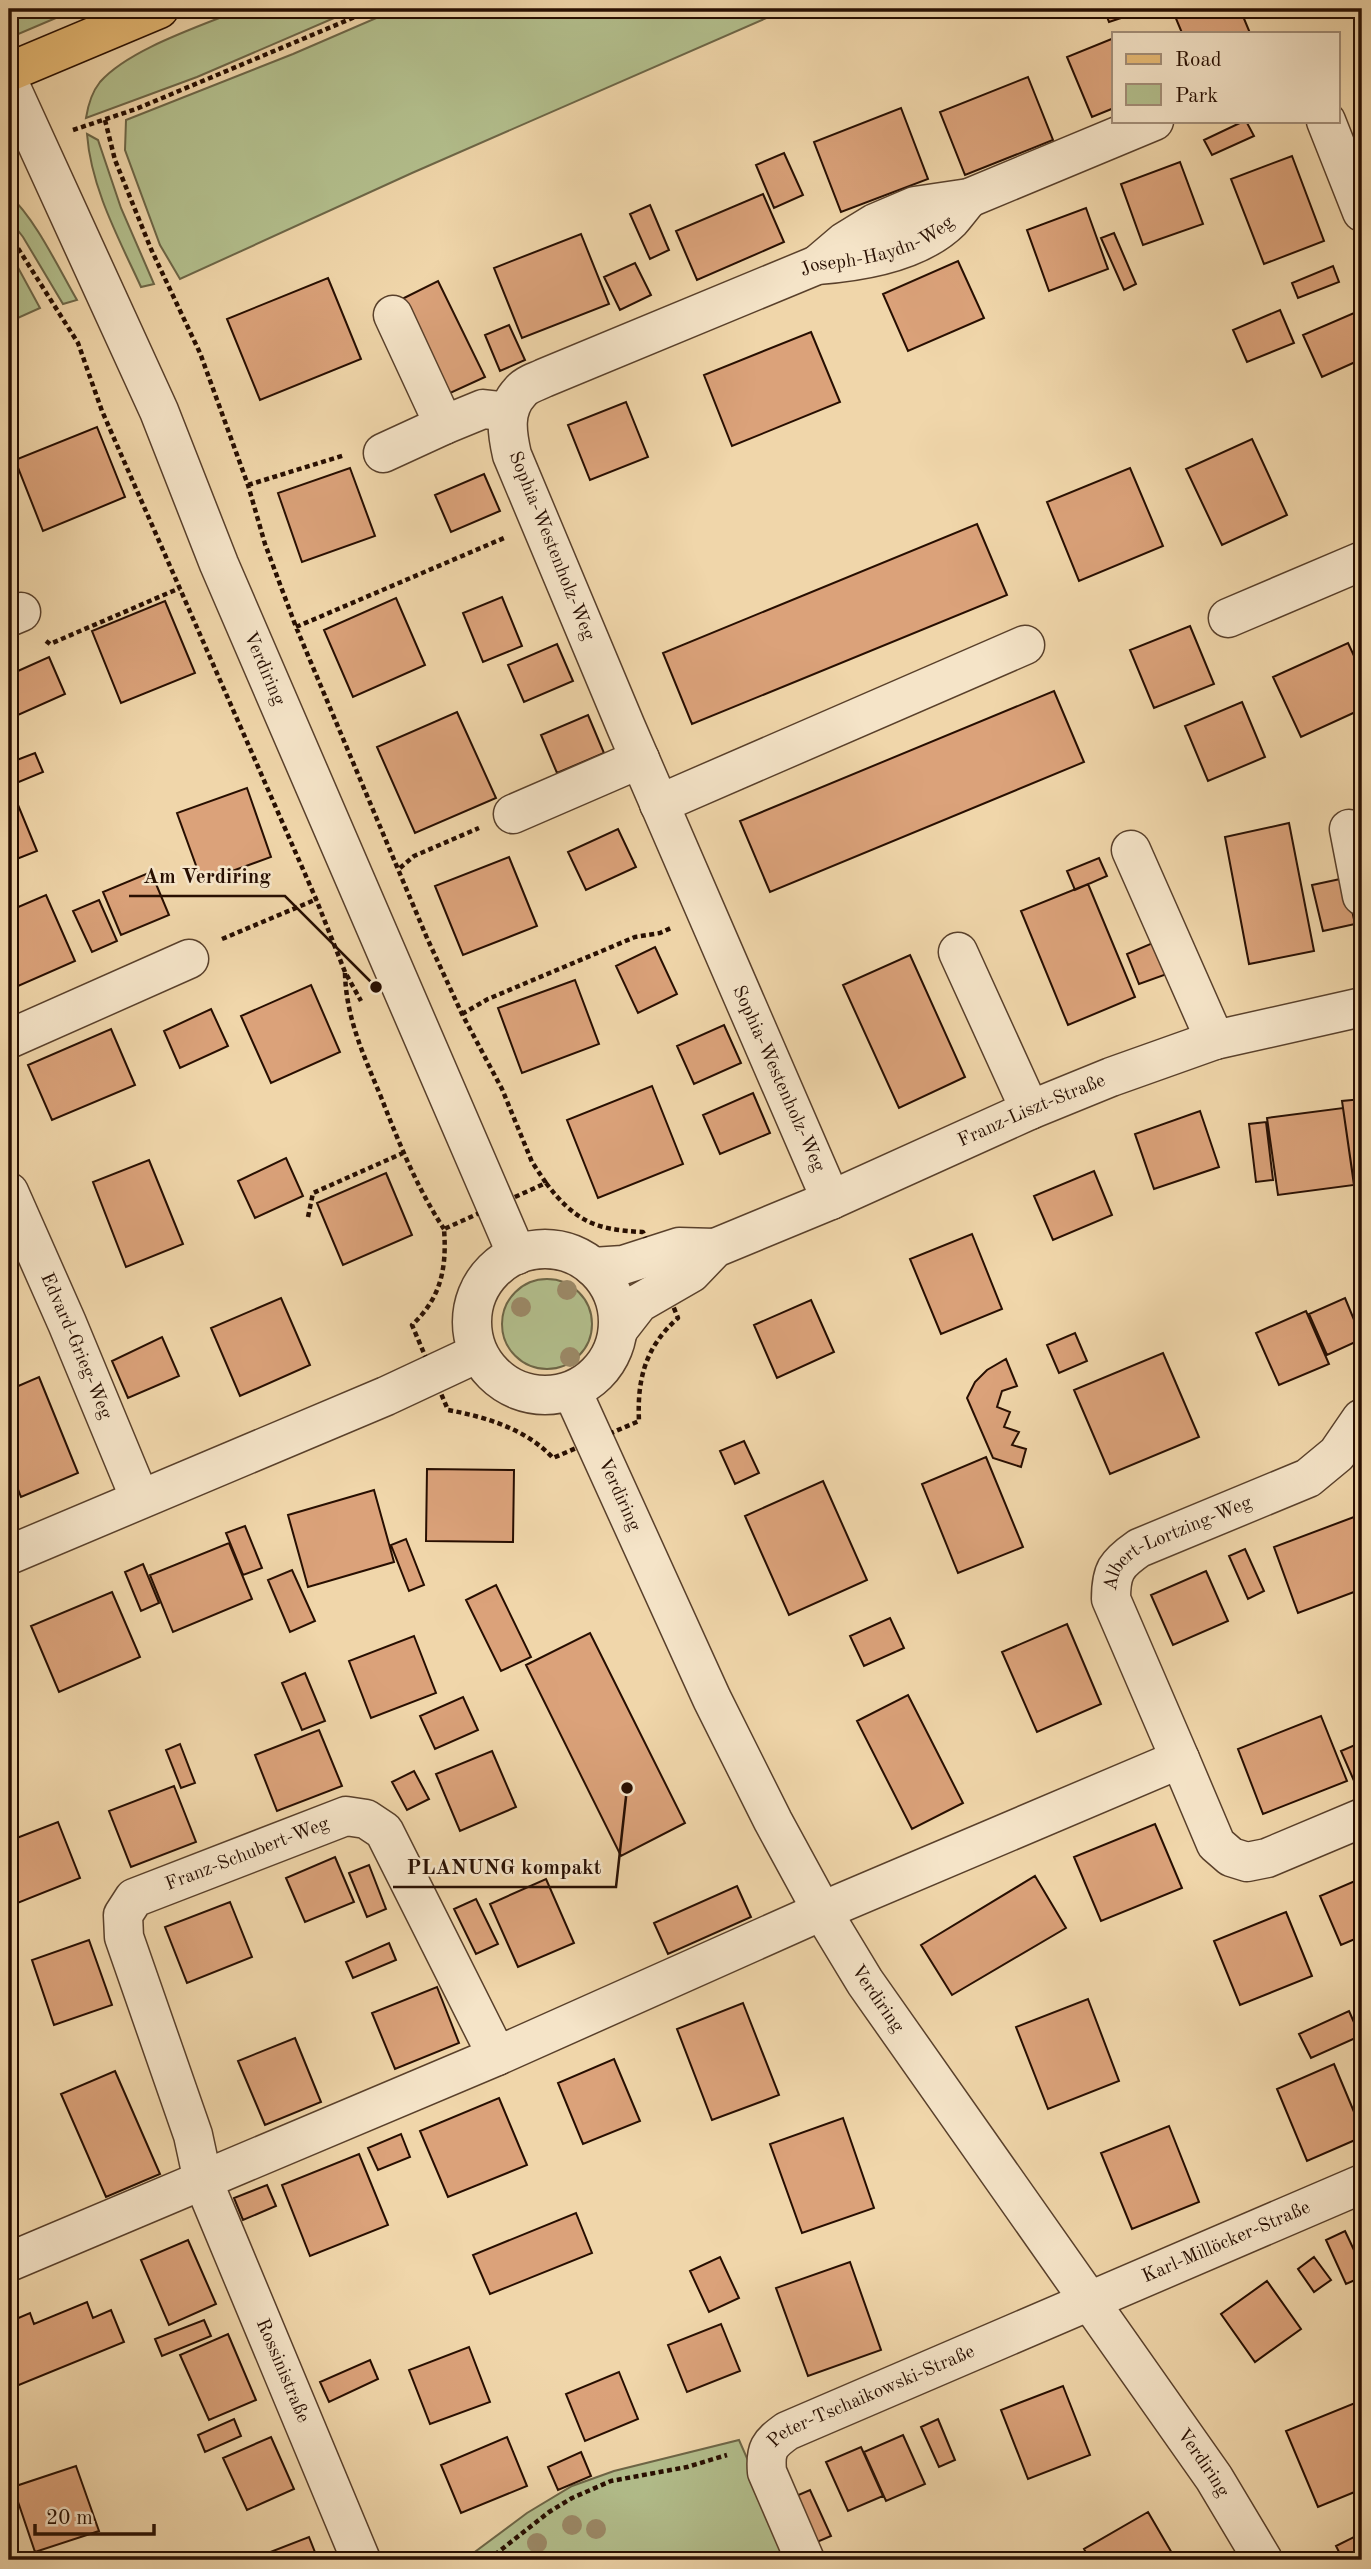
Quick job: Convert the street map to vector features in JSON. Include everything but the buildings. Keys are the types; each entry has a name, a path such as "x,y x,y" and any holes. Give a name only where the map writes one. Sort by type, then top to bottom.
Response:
{"main road":[{"path":"9,72 159,9"}],"street":[{"name":"Verdiring","path":"9,83 159,411 219,564 517,1255"},
{"name":"Joseph-Haydn-Weg","path":"508,412 520,390 817,265 844,242 875,223 915,206 969,198 1152,122"},
{"path":"1326,122 1362,212"},
{"path":"393,315 444,425"},
{"path":"383,453 483,409 508,412"},
{"name":"Sophia-Westenholz-Weg","path":"508,412 507,433 512,455 659,804 831,1200"},
{"path":"1228,618 1362,561"},
{"path":"659,804 1025,645"},
{"path":"513,814 640,759"},
{"path":"1349,829 1362,896"},
{"path":"1131,850 1215,1040"},
{"path":"958,952 1030,1111"},
{"path":"9,1040 189,959"},
{"name":"Franz-Liszt-Straße","path":"618,1330 679,1247 715,1248 1111,1077 1215,1040 1362,1007"},
{"name":"Edvard-Grieg-Weg","path":"9,1192 140,1499"},
{"path":"538,1249 555,1249 575,1255 593,1267 606,1280 618,1313 614,1349 603,1367 590,1381 572,1391 553,1396 533,1395 498,1379 478,1353 473,1337 472,1317 477,1296 488,1276 517,1255 538,1249"},
{"name":"Franz-Liszt-Straße","path":"593,1267 623,1265 659,1272"},
{"path":"9,1555 478,1353"},
{"name":"Verdiring","path":"572,1391 712,1699 822,1912 865,1982 1214,2478 1263,2560"},
{"name":"Albert-Lortzing-Weg","path":"1361,1419 1337,1454 1308,1478 1139,1548 1119,1562 1111,1579 1111,1599 1216,1844 1231,1857 1247,1862 1267,1858 1362,1818"},
{"path":"9,2262 497,2056 822,1912 1180,1759"},
{"name":"Franz-Schubert-Weg","path":"203,2181 193,2135 124,1937 123,1915 134,1898 346,1816 366,1819 384,1831 497,2056"},
{"name":"Rossinistraße","path":"203,2181 361,2560"},
{"name":"Karl-Millöcker-Straße","path":"1090,2302 1362,2184"},
{"name":"Peter-Tschaikowski-Straße","path":"805,2560 767,2472 766,2458 771,2443 788,2431 1090,2302"}],"path":[{"path":"38,146 87,124 105,120 254,61 374,9"},
{"path":"9,234 78,343 102,411 316,899 345,972 346,999 355,1034 403,1153 444,1229 446,1255 440,1288 425,1313 412,1325 447,1410 481,1416 510,1428 540,1444 553,1458 639,1421 638,1392 646,1361 662,1332 678,1318 643,1231 620,1231 591,1224 564,1206 532,1162 502,1089 462,1014 427,938 400,868 296,627 200,352 150,249 120,173 105,120"},
{"path":"248,485 361,450 383,453"},
{"path":"296,627 540,523"},
{"path":"15,614 40,638 50,643 180,588"},
{"path":"189,959 203,946 316,899 334,906 364,899 393,886 400,868 414,856 513,814"},
{"path":"462,1014 488,999 635,937 660,933 706,913"},
{"path":"309,1217 313,1192 403,1153"},
{"path":"444,1229 546,1183"},
{"path":"488,2560 549,2512 572,2498 611,2481 687,2467 771,2443"}],"green space":[{"path":"20,9 77,9 9,38 9,14"},
{"path":"242,9 355,9 197,77 86,118 95,90 113,70 166,40"},
{"path":"397,9 787,9 412,173 180,279 160,245 125,150 126,120 293,54"},
{"path":"87,134 98,140 121,208 154,284 141,287 115,232 94,174"},
{"path":"9,195 37,230 77,300 63,304 23,237 9,219"},
{"path":"9,251 40,308 9,322"},
{"path":"547,1279 564,1282 579,1292 589,1307 592,1324 589,1341 579,1356 564,1366 547,1369 530,1366 515,1356 505,1341 502,1324 505,1307 515,1292 530,1282"},
{"path":"739,2440 790,2556 780,2560 464,2560 527,2513 572,2486 614,2471"}],"place":[{"name":"Am Verdiring","path":"376,987"},
{"name":"PLANUNG kompakt","path":"627,1788"}]}
